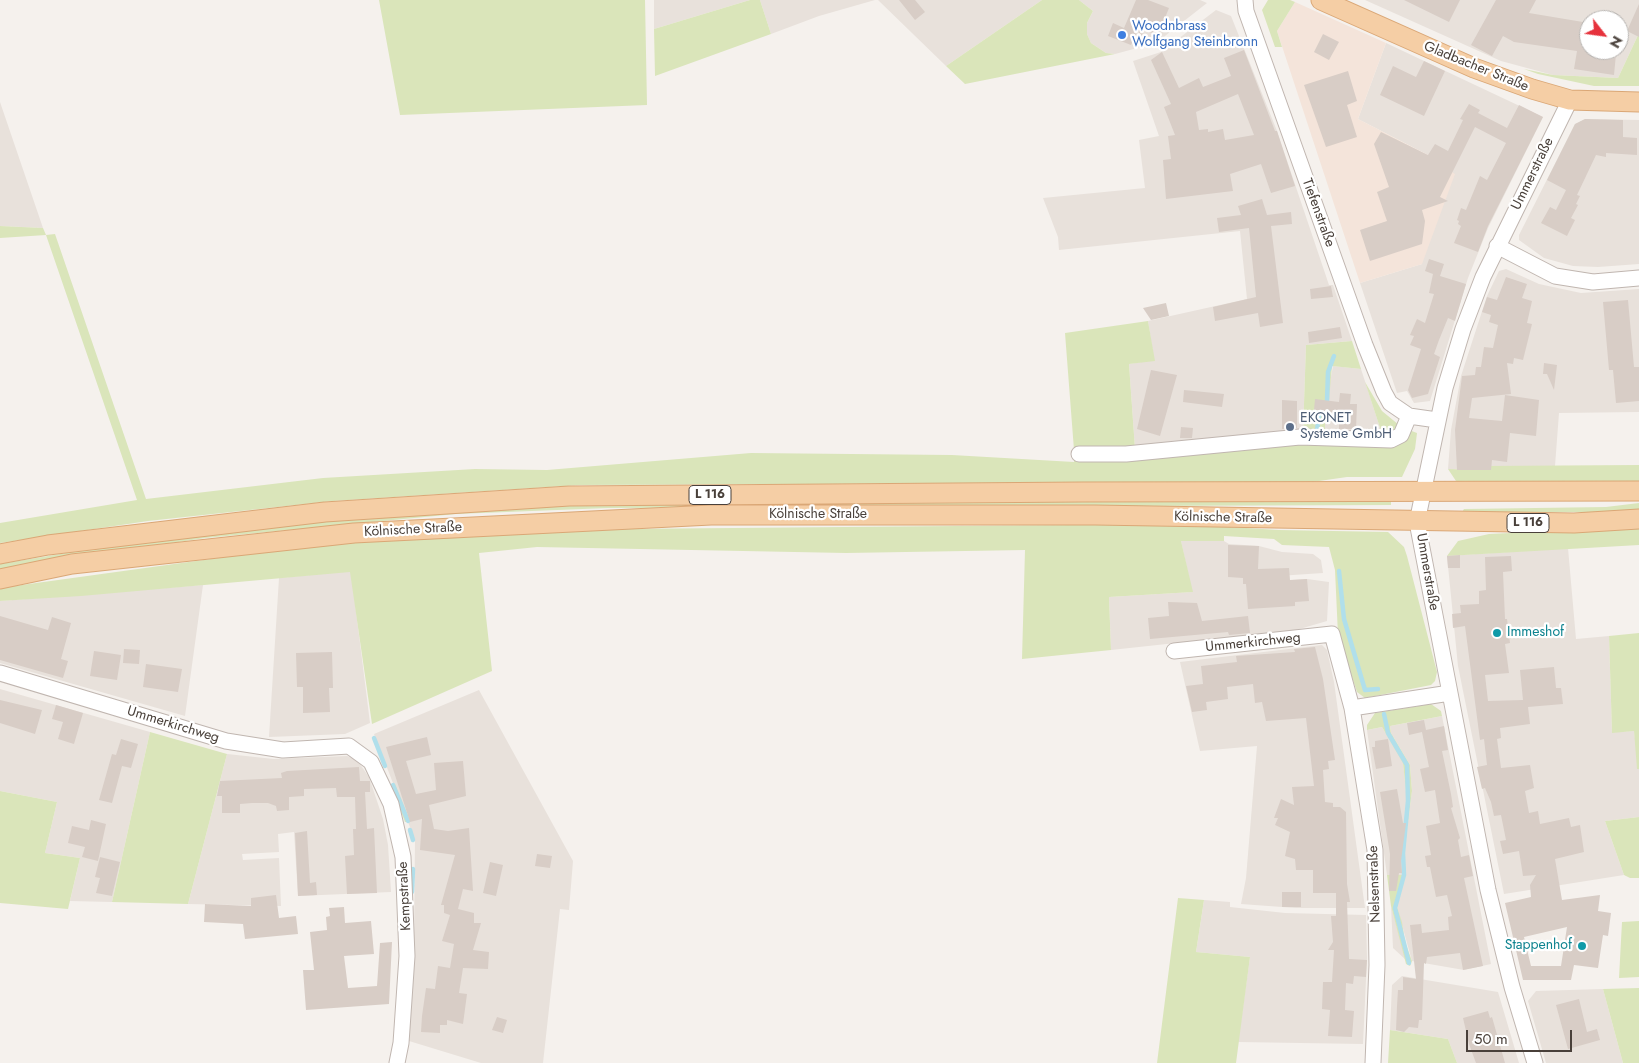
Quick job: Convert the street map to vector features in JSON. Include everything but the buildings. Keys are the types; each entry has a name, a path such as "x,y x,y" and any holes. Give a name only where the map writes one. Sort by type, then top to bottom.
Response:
{"main road":[{"name":"Gladbacher Straße","path":"1321,0 1474,68 1532,89 1570,100 1639,102"},
{"name":"Kölnische Straße","path":"0,554 48,545 325,512 570,496 1424,491 1639,492"},
{"name":"Kölnische Straße","path":"0,578 72,564 354,533 711,515 1095,515 1417,522 1574,523 1639,519"}],"street":[{"name":"Tiefenstraße","path":"1245,0 1246,11 1365,345 1390,403 1409,416 1437,420"},
{"name":"Ummerstraße","path":"1535,1063 1512,987 1488,890 1417,522 1437,420 1463,329 1482,277 1570,100"},
{"path":"1497,246 1555,276 1592,282 1639,278"},
{"path":"1079,454 1126,454 1300,438 1391,440 1401,435 1409,416"},
{"name":"Ummerkirchweg","path":"1174,651 1332,634"},
{"name":"Nelsenstraße","path":"1332,634 1352,708 1375,850 1377,965 1373,1063"},
{"name":"Ummerkirchweg","path":"0,673 226,741 283,750 349,746"},
{"path":"1352,708 1450,693"},
{"name":"Kempstraße","path":"349,746 371,762 391,804 403,857 407,956 401,1042 397,1063"}],"shaded area":[{"path":"654,0 750,0 654,29"},
{"path":"760,0 875,0 819,16 771,34"},
{"path":"878,0 1042,0 946,66"},
{"path":"1079,0 1200,0 1207,3 1156,43 1115,54 1106,53 1091,43 1087,34 1087,23 1093,11"},
{"path":"1365,0 1639,0 1639,33 1629,54 1629,10 1579,10 1579,60 1626,60 1618,78 1553,75 1501,61"},
{"path":"1295,2 1386,43 1358,119 1428,155 1455,174 1422,264 1360,283 1277,31"},
{"path":"1216,10 1231,16 1277,131 1329,285 1333,285 1352,341 1306,345 1303,433 1135,449 1129,364 1154,360 1148,321 1247,299 1240,231 1059,250 1058,237 1043,198 1145,188 1139,140 1159,136 1133,61 1161,52"},
{"path":"1386,43 1543,117 1488,228 1468,278 1430,401 1414,403 1407,391 1397,393 1360,283 1422,264 1428,155 1358,119"},
{"path":"0,102 43,228 0,226"},
{"path":"1585,119 1639,120 1639,264 1598,267 1573,266 1544,258 1519,240 1519,235 1575,124"},
{"path":"1506,269 1539,284 1581,293 1639,289 1639,412 1559,413 1555,466 1484,466 1483,470 1448,469 1451,430 1461,376 1487,296 1499,271"},
{"path":"1333,366 1361,369 1382,434 1325,433 1325,410"},
{"path":"1181,541 1224,541 1229,544 1259,546 1282,552 1313,554 1321,560 1323,573 1278,576 1278,581 1307,579 1329,582 1327,621 1296,630 1111,650 1109,597 1192,592"},
{"path":"1568,548 1576,639 1609,636 1612,732 1634,731 1639,769 1639,817 1605,821 1624,875 1504,894 1458,666 1447,556"},
{"path":"351,571 370,723 345,734 269,737 279,578"},
{"path":"203,585 185,716 0,663 0,601"},
{"path":"1322,645 1327,650 1334,682 1365,908 1296,908 1241,904 1246,878 1257,746 1200,751 1180,662"},
{"path":"0,689 150,732 112,902 70,901 80,858 45,853 57,802 0,791"},
{"path":"479,690 573,861 569,910 560,909 543,1063 481,1063 409,1041 414,947 415,840 374,734"},
{"path":"1442,716 1491,964 1464,970 1412,961 1397,907 1406,875 1404,853 1412,791 1410,765 1391,733 1390,726"},
{"path":"1382,727 1403,762 1407,801 1402,876 1387,875 1367,730"},
{"path":"227,754 274,759 347,756 357,760 369,777 383,819 388,845 391,892 298,896 294,832 278,834 279,852 242,854 243,860 279,858 281,906 188,904"},
{"path":"1204,900 1230,902 1230,907 1285,913 1366,915 1367,958 1363,1044 1238,1042 1250,957 1196,952"},
{"path":"1391,906 1406,960 1393,948"},
{"path":"1402,976 1498,992 1519,1063 1457,1063 1448,1039 1390,1030 1392,985"},
{"path":"1603,989 1623,1063 1546,1063 1528,1001 1536,991"}],"green space":[{"path":"379,0 645,0 647,105 400,115"},
{"path":"750,0 760,0 771,34 655,76 654,29"},
{"path":"1042,0 1079,0 1093,11 1087,23 1087,34 1091,43 1106,53 1115,54 965,84 946,66"},
{"path":"1268,0 1290,0 1295,2 1277,31 1282,47 1275,47 1262,10"},
{"path":"1639,33 1639,86 1594,86 1538,74 1524,69 1553,75 1618,78 1626,60 1629,60 1629,54"},
{"path":"0,226 43,228 46,235 0,238"},
{"path":"55,234 146,499 323,478 475,469 547,470 751,453 952,455 1074,462 1074,459 1304,442 1383,445 1409,430 1417,433 1415,449 1402,477 1347,477 1312,482 580,485 333,501 148,521 0,543 0,523 137,500 46,235"},
{"path":"1148,321 1155,361 1129,364 1135,449 1074,450 1065,333"},
{"path":"1352,341 1361,369 1332,366 1329,400 1325,410 1325,433 1303,433 1306,345"},
{"path":"1365,382 1382,411 1399,425 1395,432 1382,434"},
{"path":"1639,465 1639,483 1476,484 1456,481 1448,469 1483,470 1483,466"},
{"path":"1391,501 1391,505 608,508 456,514 205,538 0,569 0,564 200,533 329,519 611,502"},
{"path":"1639,503 1639,510 1609,512 1462,512 1464,509 1606,507"},
{"path":"1181,524 1279,530 1388,532 1404,547 1407,556 1437,672 1435,681 1431,685 1365,698 1357,692 1338,635 1335,570 1329,547 1282,545 1274,539 1224,536 1224,541 1181,541 1193,592 1109,597 1111,650 1022,659 1025,550 846,553 537,547 479,553 492,671 372,724 350,572 81,596 0,601 0,588 283,549 404,538 621,529"},
{"path":"1639,527 1639,545 1447,556 1458,541 1489,534"},
{"path":"1639,633 1639,769 1637,769 1634,731 1612,733 1609,636"},
{"path":"1431,704 1441,711 1442,716 1390,726 1391,733 1410,765 1412,791 1404,853 1406,875 1397,907 1402,922 1405,942 1412,961 1410,966 1406,964 1391,906 1387,875 1402,875 1407,801 1403,763 1382,727 1367,730 1367,725 1375,713"},
{"path":"150,732 227,754 188,904 112,902"},
{"path":"395,784 410,822 405,822 391,785"},
{"path":"0,791 57,802 45,853 80,858 68,909 0,903"},
{"path":"1639,817 1639,878 1630,878 1624,875 1605,821"},
{"path":"1178,898 1204,900 1196,952 1250,957 1236,1063 1157,1063"},
{"path":"1639,921 1639,977 1619,978 1622,922"},
{"path":"1639,988 1639,1063 1623,1063 1603,989"},
{"path":"1390,1030 1448,1039 1457,1063 1388,1063"}],"waterway":[{"path":"1317,430 1319,416 1327,401 1328,372 1334,356"},
{"path":"1339,571 1344,619 1365,690 1378,689"},
{"path":"1384,714 1388,733 1407,765 1408,801 1403,853 1404,875 1395,908 1409,963"},
{"path":"374,738 385,766"},
{"path":"393,785 408,821"},
{"path":"410,830 413,840"},
{"path":"412,892 413,869"}],"place":[{"name":"Woodnbrass Wolfgang Steinbronn","path":"1122,35"},
{"name":"EKONET Systeme GmbH","path":"1290,427"},
{"name":"Immeshof","path":"1497,633"},
{"name":"Stappenhof","path":"1582,946"}]}
